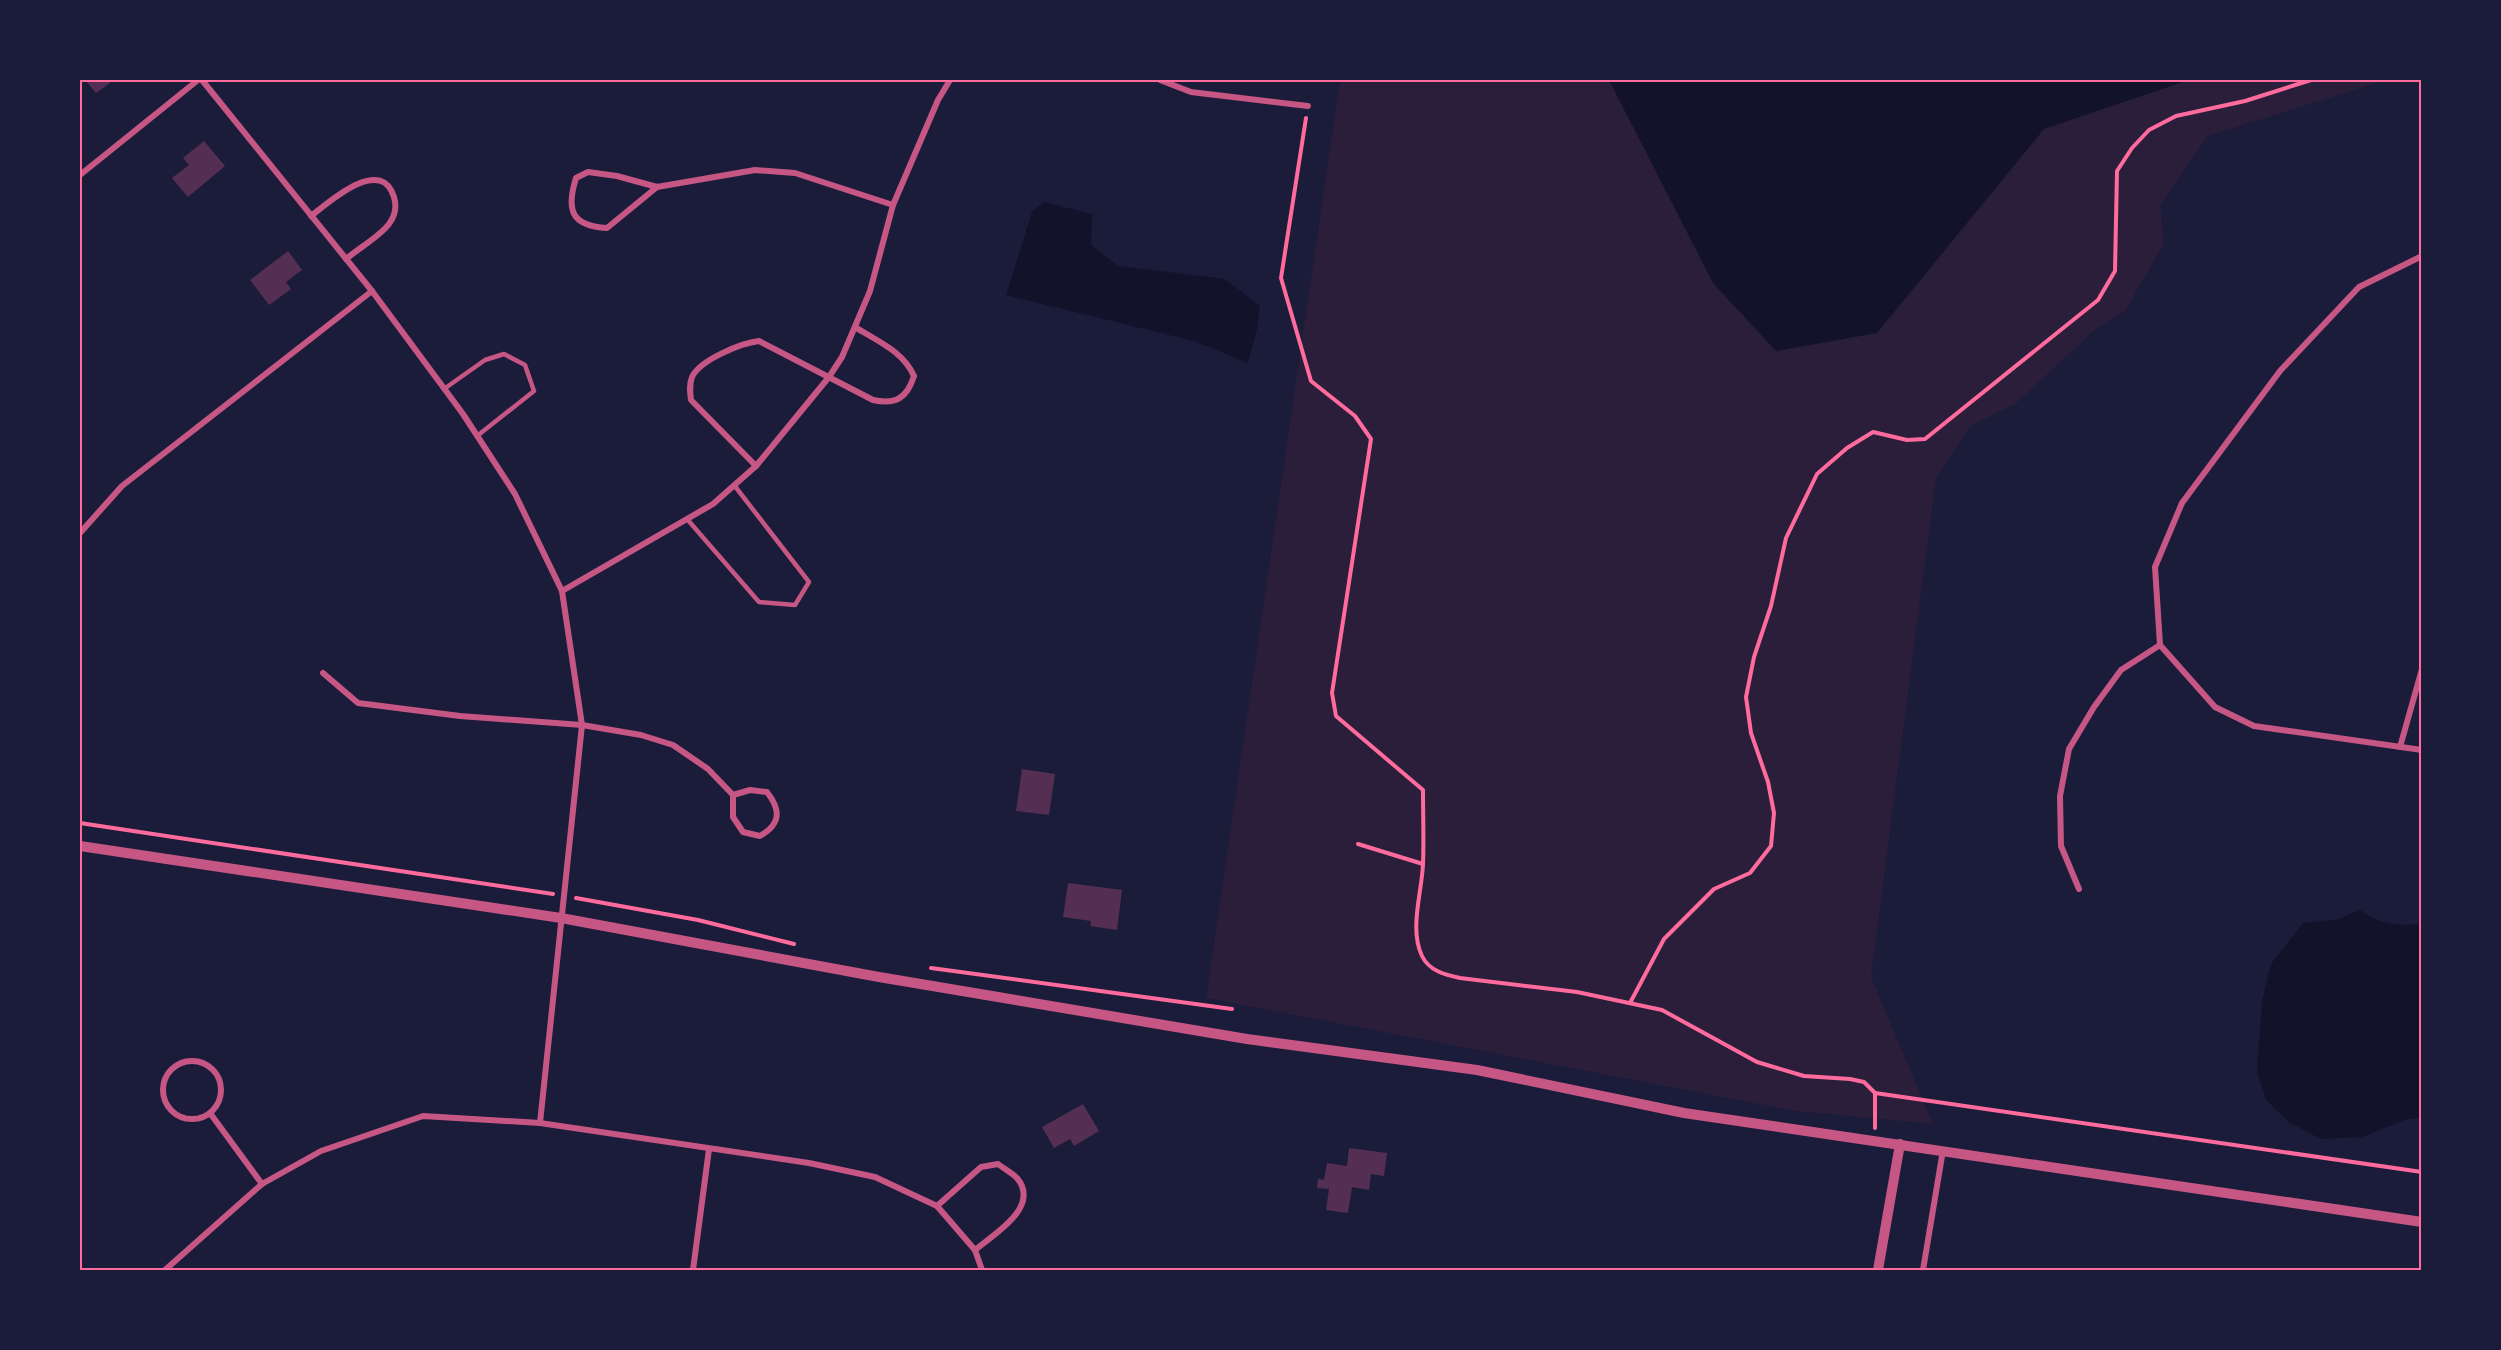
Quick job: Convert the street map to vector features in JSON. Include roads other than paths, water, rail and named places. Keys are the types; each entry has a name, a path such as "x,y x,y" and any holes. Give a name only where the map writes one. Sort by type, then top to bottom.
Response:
{"street":[{"path":"80,175 200,80 372,291 444,389 515,494 562,591 582,725 540,1123"},
{"path":"562,591 713,504 756,466 829,376 842,357 870,291 893,205 950,80"},
{"path":"1160,80 1191,92 1308,106"},
{"path":"657,187 607,228 589,227 579,221 572,210 570,195 576,178 588,172 617,176 657,187 754,170 795,172 893,205"},
{"path":"311,216 352,185 368,180 384,183 392,191 396,202 395,214 388,226 346,259"},
{"path":"2421,256 2359,287 2280,371 2182,503 2155,567 2160,645 2215,707 2254,726 2421,750"},
{"path":"80,533 122,486 372,291"},
{"path":"756,466 692,400 689,387 699,366 746,343 759,341 873,400 887,403 901,399 909,392 914,376 909,364 900,354 855,327"},
{"path":"2079,889 2061,846 2060,796 2069,749 2094,707 2121,670 2160,645"},
{"path":"2400,747 2421,669"},
{"path":"323,674 358,702 460,716 582,725 641,735 673,745 708,769 733,795 733,817 743,832 760,836 772,829 777,817 776,803 767,792 750,790 733,795"},
{"path":"80,846 561,918 1247,1039 1477,1070 1684,1113 2421,1222"},
{"path":"185,1062 196,1062 215,1073 220,1083 221,1094 217,1105 210,1113 200,1119 188,1119 169,1108 163,1086 174,1067 185,1062"},
{"path":"210,1113 262,1184"},
{"path":"165,1270 262,1184 321,1152 423,1116 540,1123 809,1163 875,1177 937,1206 975,1250 982,1270"},
{"path":"1878,1270 1900,1144"},
{"path":"693,1270 709,1149"},
{"path":"1923,1270 1943,1150"},
{"path":"937,1206 981,1167 998,1164 1018,1178 1024,1198 1018,1213 975,1250"}],"lane":[{"path":"444,389 485,360 504,354 525,366 534,391 477,436"},
{"path":"687,519 759,602 795,605 809,582 734,485"}]}
